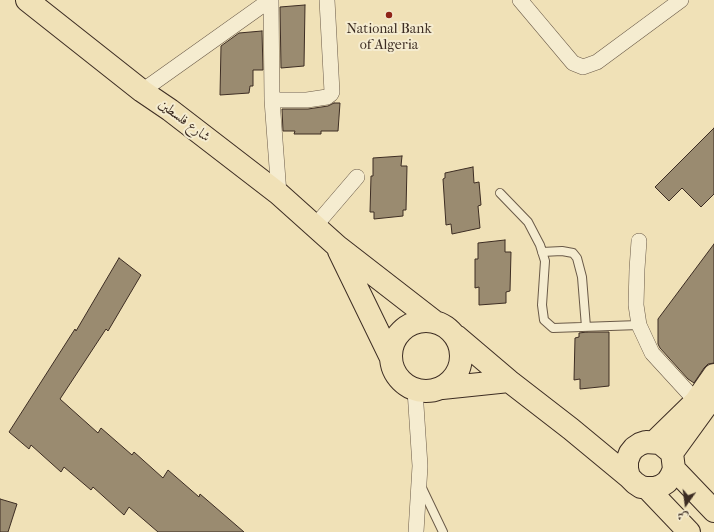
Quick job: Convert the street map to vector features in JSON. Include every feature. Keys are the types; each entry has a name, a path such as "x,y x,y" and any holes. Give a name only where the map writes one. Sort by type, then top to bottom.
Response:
{"main road":[{"name":"شارع فلسطين","path":"27,0 142,91 170,110 279,194 337,246 435,322"},
{"path":"337,246 391,358 393,369 398,378 406,385 415,390 424,392 442,388 509,381"},
{"path":"391,358 392,347 396,337 413,323 424,321 435,322 443,325 509,381 571,429 635,483 641,487 648,488 661,486 667,482 671,476 667,455 705,398 714,375"},
{"path":"442,388 450,383 457,375 461,366 462,355 456,336"},
{"path":"571,429 630,453"},
{"path":"629,477 627,461 630,453 640,444 646,442 667,455 714,511"},
{"path":"648,488 689,532"}],"street":[{"path":"142,91 270,0"},
{"path":"270,0 272,100 279,194"},
{"path":"272,100 307,100 327,97 331,94 327,0"},
{"path":"520,0 573,63 583,67 590,65 606,56 681,0"},
{"path":"315,226 357,177"},
{"path":"639,241 636,305 639,325 652,352 705,398"},
{"path":"415,390 420,466 416,532"}],"lane":[{"path":"500,193 528,222 540,245 545,260 542,305 544,320 553,328 639,325"},
{"path":"542,252 568,252 573,253 577,258 582,277 586,327"},
{"path":"419,480 443,532"}],"building":[{"path":"305,5 304,66 281,68 280,7"},
{"path":"262,31 263,70 253,70 253,86 250,86 249,93 220,95 221,46 239,33"},
{"path":"334,103 340,103 338,131 321,131 321,134 294,134 295,131 283,131 282,109 308,109 328,106"},
{"path":"714,128 714,194 701,207 682,188 669,201 655,187"},
{"path":"402,156 401,166 407,166 406,210 403,210 403,216 374,219 374,212 370,212 373,158"},
{"path":"473,167 474,183 479,182 481,205 478,206 480,228 452,234 451,224 446,225 443,179 445,178 445,173"},
{"path":"505,240 505,252 511,252 510,291 506,292 506,303 479,305 479,287 475,288 475,259 478,259 478,243"},
{"path":"714,244 714,363 708,364 704,368 694,383 688,379 660,348 658,344 658,319"},
{"path":"119,258 141,275 108,331 106,329 60,399 98,433 101,428 132,455 134,452 163,478 168,470 199,497 200,494 244,532 158,532 129,507 124,515 93,487 91,490 64,467 61,472 31,445 29,449 9,432 75,329 76,331"},
{"path":"609,332 609,386 580,389 580,379 574,380 575,338 579,337 579,333"},
{"path":"0,499 17,504 8,532 0,532"}],"place":[{"name":"National Bank of Algeria","path":"389,15"}]}
